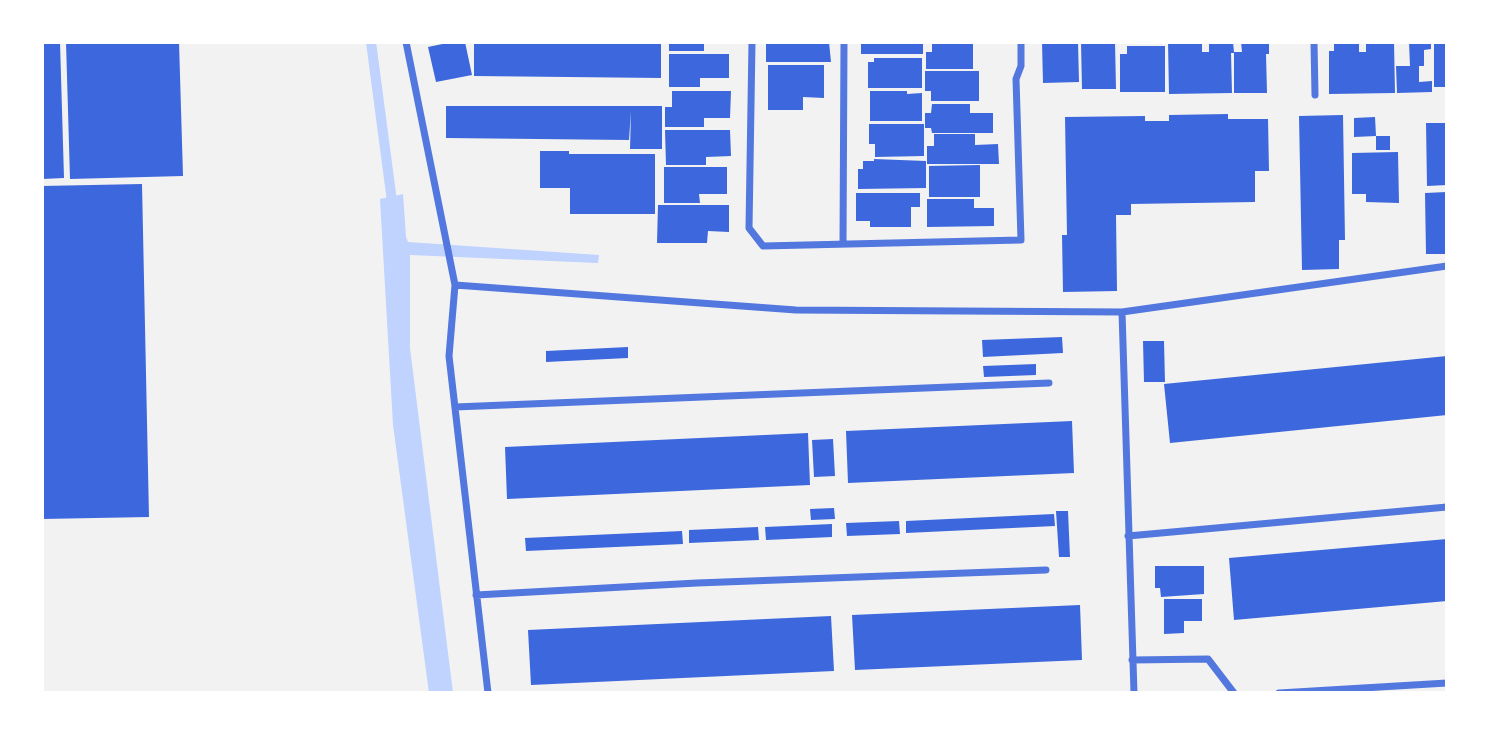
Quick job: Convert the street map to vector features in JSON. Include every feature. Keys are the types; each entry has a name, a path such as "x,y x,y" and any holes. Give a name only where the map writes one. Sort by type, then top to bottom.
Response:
{"street":[{"path":"406,42 455,285 449,356 488,693"},
{"path":"752,42 749,228 763,246 1021,240 1016,79 1021,66 1021,42"},
{"path":"844,42 844,244"},
{"path":"1314,42 1315,95"},
{"path":"455,285 796,310 1122,313 1447,266"},
{"path":"1122,313 1134,693"},
{"path":"455,407 1049,383"},
{"path":"1128,536 1447,507"},
{"path":"476,596 697,583 1046,570"},
{"path":"1132,660 1208,659 1234,693"},
{"path":"1279,693 1447,682"}],"water":[{"path":"403,194 408,242 599,255 598,263 410,255 410,348 453,693 429,693 393,425 380,199"}],"building":[{"path":"42,42 60,42 64,178 42,179"},
{"path":"66,42 179,42 183,176 70,179"},
{"path":"465,42 472,75 436,82 428,47"},
{"path":"474,42 661,42 661,78 474,76"},
{"path":"669,42 704,42 704,51 669,51"},
{"path":"766,42 829,42 831,62 766,62"},
{"path":"861,42 923,42 923,54 861,54"},
{"path":"932,42 973,42 973,69 926,69 926,52 932,52"},
{"path":"1042,42 1078,42 1079,82 1043,83"},
{"path":"1081,42 1115,42 1116,89 1082,89"},
{"path":"1168,42 1202,42 1202,52 1209,52 1209,42 1233,42 1234,52 1242,52 1241,42 1269,42 1269,54 1266,54 1267,93 1234,93 1234,53 1231,53 1232,93 1169,94"},
{"path":"1334,42 1359,42 1359,52 1366,52 1366,42 1394,42 1395,93 1329,94 1329,51 1334,51"},
{"path":"1409,42 1431,42 1431,49 1424,50 1424,66 1419,66 1419,82 1432,81 1432,92 1397,93 1396,66 1410,66"},
{"path":"1434,42 1447,42 1447,87 1434,87"},
{"path":"1127,46 1165,46 1165,92 1120,92 1120,54 1127,54"},
{"path":"669,54 729,54 729,78 700,78 700,87 669,87"},
{"path":"874,58 922,58 922,88 868,88 868,62 874,62"},
{"path":"768,65 824,65 824,98 803,97 803,110 768,110"},
{"path":"925,71 979,71 979,101 931,101 931,91 925,91"},
{"path":"672,91 731,91 730,118 704,118 704,127 665,127 665,107 672,107"},
{"path":"870,91 922,93 922,121 870,121"},
{"path":"932,104 970,104 970,113 993,113 993,133 932,133 931,128 925,128 925,113 931,113"},
{"path":"446,106 662,106 662,149 630,149 631,111 629,140 446,138"},
{"path":"1228,114 1228,119 1268,119 1269,171 1255,171 1255,202 1131,204 1131,215 1116,215 1117,291 1063,292 1062,235 1067,235 1065,117 1145,116 1145,121 1169,121 1169,115"},
{"path":"1343,115 1345,240 1339,240 1339,269 1302,270 1299,116"},
{"path":"1375,117 1376,136 1354,137 1354,118"},
{"path":"1426,123 1447,123 1447,185 1427,186"},
{"path":"869,124 924,124 924,156 875,157 875,144 869,144"},
{"path":"665,130 730,130 731,156 706,157 706,165 666,165"},
{"path":"934,134 975,134 975,145 998,144 999,164 927,164 927,146 934,146"},
{"path":"1376,136 1390,136 1390,150 1376,150"},
{"path":"540,151 569,151 569,154 655,154 655,214 570,214 570,188 540,188"},
{"path":"1398,152 1399,203 1366,202 1366,194 1352,194 1352,153"},
{"path":"863,161 926,161 926,188 858,189 858,169 863,169"},
{"path":"980,165 980,197 929,197 929,166"},
{"path":"664,167 727,167 727,194 699,194 700,203 664,203"},
{"path":"142,184 149,517 42,519 42,186"},
{"path":"1447,192 1447,254 1426,254 1425,193"},
{"path":"856,193 920,193 920,207 911,207 911,227 870,227 870,221 856,221"},
{"path":"927,199 974,199 974,208 994,208 994,226 927,227"},
{"path":"658,205 729,205 729,232 708,231 707,243 657,243"},
{"path":"1062,337 1063,353 983,357 982,340"},
{"path":"1143,341 1164,341 1165,382 1144,382"},
{"path":"628,347 628,358 546,362 546,351"},
{"path":"1447,356 1447,415 1170,443 1164,384"},
{"path":"1036,364 1036,375 984,377 983,366"},
{"path":"1072,421 1074,473 848,483 846,431"},
{"path":"808,433 810,485 507,499 505,447"},
{"path":"833,439 835,476 814,477 812,440"},
{"path":"834,508 835,519 811,520 810,509"},
{"path":"1056,511 1068,511 1070,557 1059,557"},
{"path":"1054,514 1055,526 906,533 906,521"},
{"path":"899,521 900,534 847,536 846,523"},
{"path":"832,524 832,537 766,540 765,527"},
{"path":"758,527 759,540 689,543 689,530"},
{"path":"682,531 683,544 526,551 525,538"},
{"path":"1447,539 1447,601 1234,620 1229,558"},
{"path":"1155,566 1204,566 1204,594 1161,597 1160,588 1155,588"},
{"path":"1164,599 1202,599 1202,621 1184,621 1184,633 1164,634"},
{"path":"1080,605 1082,660 855,670 852,615"},
{"path":"831,616 834,671 531,685 528,630"}],"waterway":[{"path":"371,42 393,209"}]}
